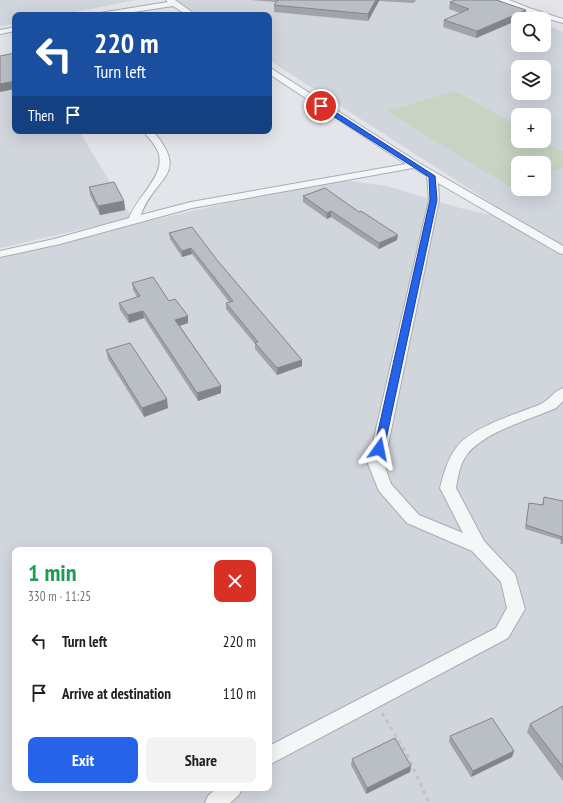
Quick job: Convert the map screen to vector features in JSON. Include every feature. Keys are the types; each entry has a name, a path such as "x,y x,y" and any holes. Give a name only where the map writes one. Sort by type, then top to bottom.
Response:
{"street":[{"path":"503,0 526,10 563,20"},
{"path":"115,12 172,1 188,12"},
{"path":"0,32 12,30"},
{"path":"272,74 415,166 561,246"},
{"path":"134,221 136,209 161,177 165,167 165,158 162,147 151,134"},
{"path":"0,254 56,242 191,205 415,166"},
{"path":"432,176 434,200 376,464 384,487 413,519 478,546"},
{"path":"272,754 502,633 516,609 509,579 478,546 448,488 453,466 462,450 480,435 551,405 563,393"},
{"path":"215,803 229,791"}],"path":[{"path":"375,701 406,754 430,803"}],"shaded area":[{"path":"0,0 137,0 75,12 12,12 12,24 0,26"},
{"path":"176,0 492,0 519,12 511,12 511,52 551,52 551,26 563,32 563,803 0,803 0,255 332,179 387,186 460,208 521,222 272,62 272,12 194,12"},
{"path":"12,57 12,134 81,134 132,218 0,248 0,59"}],"green space":[{"path":"455,91 511,122 511,148 551,148 551,145 563,151 563,168 551,172 551,156 511,156 510,187 387,111"}],"building":[{"path":"278,0 376,0 368,14 274,5"},
{"path":"456,0 496,0 526,10 521,12 511,12 511,16 477,31 444,20 469,9 450,2"},
{"path":"12,54 12,82 0,84 0,56"},
{"path":"114,182 124,201 98,206 89,187"},
{"path":"325,188 359,212 361,211 398,235 379,243 331,211 327,213 303,196"},
{"path":"192,227 217,260 302,360 277,368 255,343 258,342 226,303 233,301 191,248 182,251 169,233"},
{"path":"153,277 169,301 175,299 188,316 175,320 221,386 197,393 143,311 128,315 119,303 140,296 132,283"},
{"path":"130,343 167,399 142,408 106,350"},
{"path":"544,497 563,501 563,541 561,540 562,537 526,525 529,503 543,505"},
{"path":"563,706 563,767 530,724"},
{"path":"492,718 514,751 473,771 450,736"},
{"path":"395,738 411,766 367,788 352,759"}],"route":[{"path":"321,106 432,176 434,200 379,449"}]}
